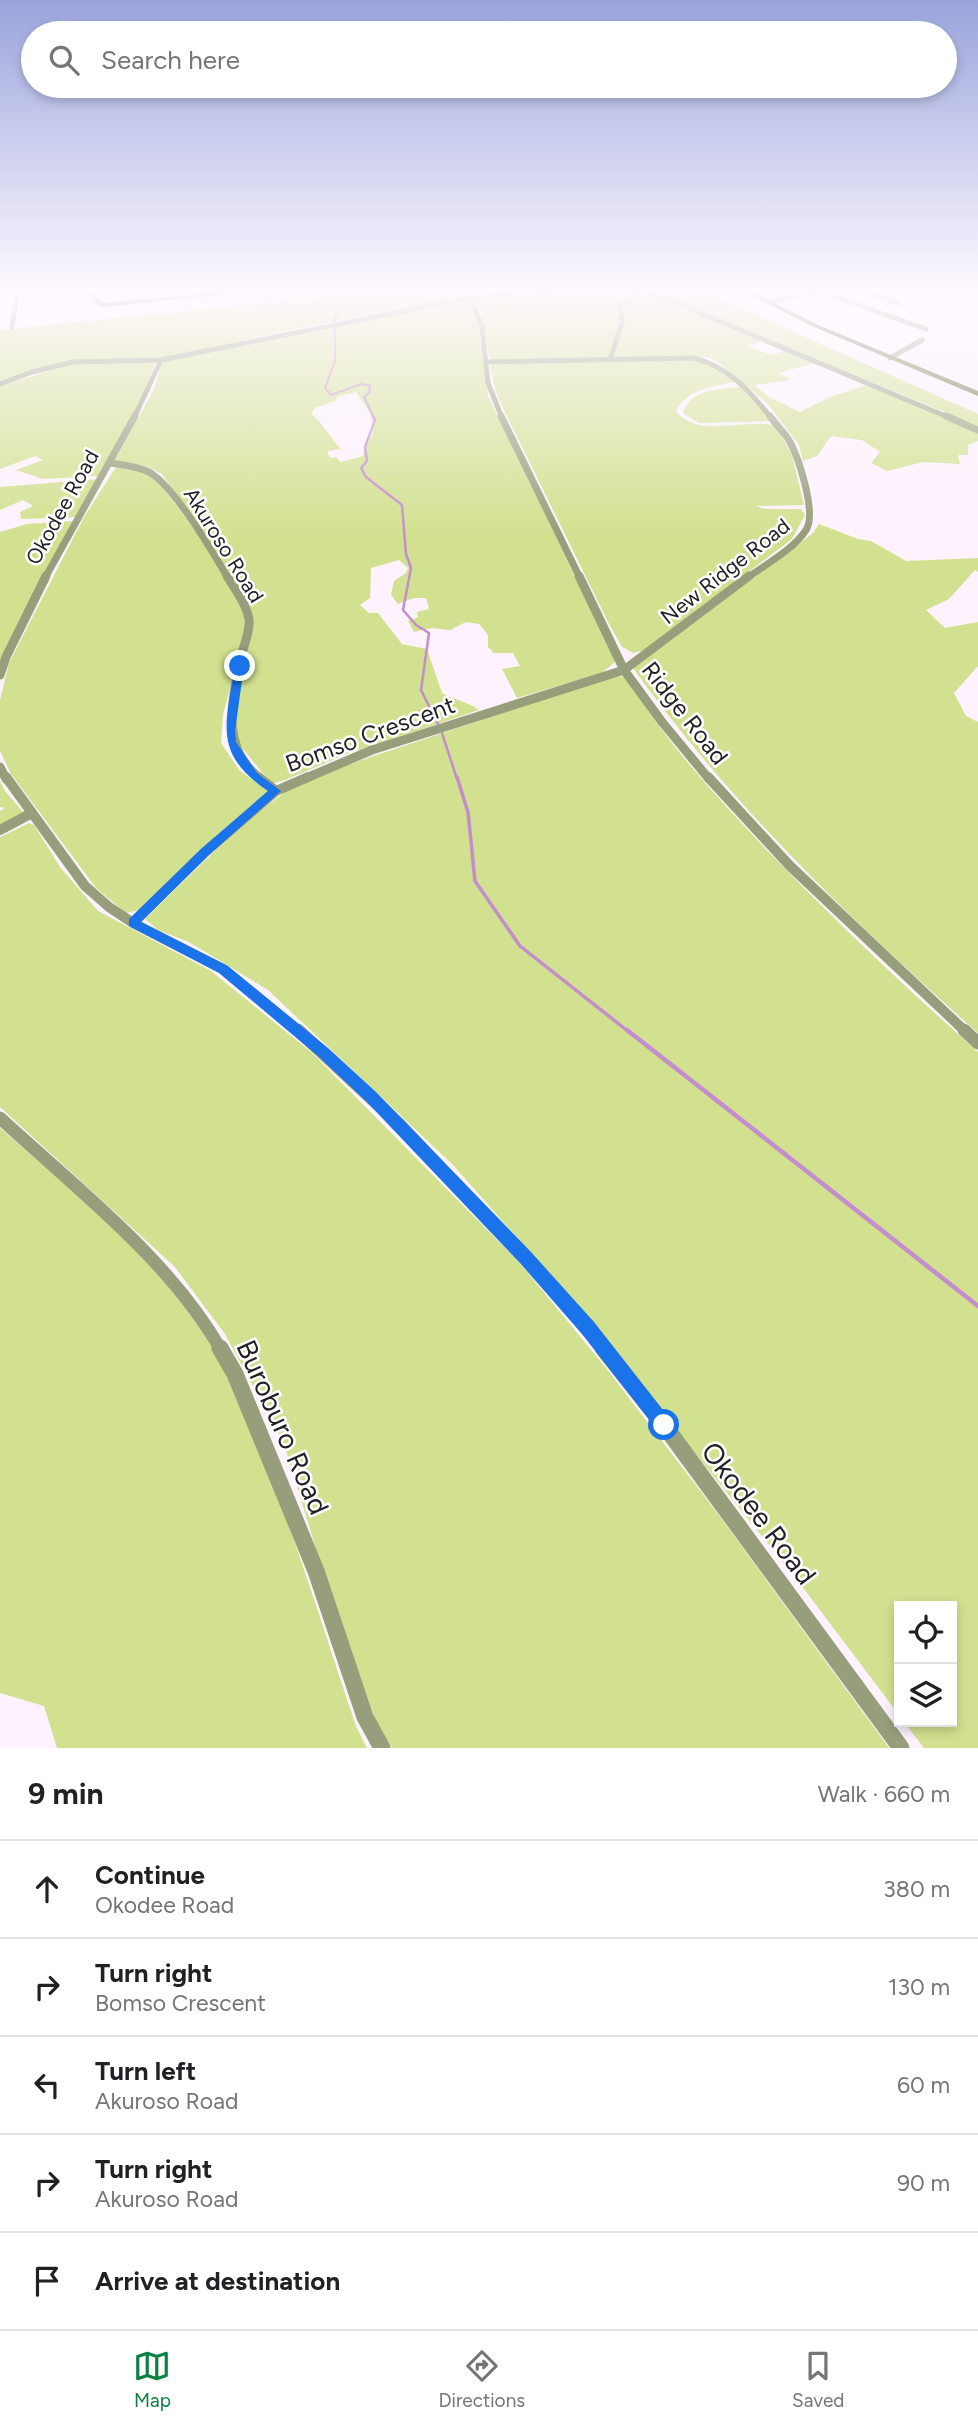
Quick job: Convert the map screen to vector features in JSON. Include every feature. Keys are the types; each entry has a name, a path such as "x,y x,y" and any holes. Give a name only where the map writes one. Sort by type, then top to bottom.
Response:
{"street":[{"path":"0,384 34,372"},
{"name":"Okodee Road","path":"0,675 6,657 51,568 111,463 156,372"},
{"name":"Ridge Road","path":"487,372 494,401 624,670 664,728 755,829 873,948 978,1043"},
{"name":"New Ridge Road","path":"624,670 794,543 807,529 810,517 804,481 790,442 754,396 724,372"},
{"path":"837,372 978,430"},
{"path":"923,372 978,394"},
{"name":"Akuroso Road","path":"111,463 148,471 170,491 243,600 249,625 233,706 231,742 253,776 275,791"},
{"name":"Bomso Crescent","path":"133,923 205,852 275,791 372,750 624,670"},
{"name":"Okodee Road","path":"0,767 8,782 85,886 133,923 223,969 263,1000 400,1125 500,1230 588,1328 664,1425 901,1748"},
{"path":"0,830 32,813"},
{"name":"Buroburo Road","path":"0,1118 145,1252 195,1306 235,1374 317,1571 365,1717 382,1748"}],"green space":[{"path":"0,372 37,372 0,383"},
{"path":"47,372 152,372 139,405 99,476 43,479 16,470 43,460 35,456 0,469 0,386"},
{"path":"159,372 485,372 488,396 616,661 602,673 517,698 502,669 520,666 513,653 494,653 488,647 488,635 479,624 466,622 450,630 432,628 414,632 408,621 418,617 417,612 429,609 426,598 414,598 398,604 391,595 394,581 406,573 408,568 399,560 371,568 370,598 360,605 369,613 378,613 402,644 427,649 442,693 479,710 347,754 285,780 274,783 269,781 235,739 234,713 252,613 248,601 162,474 148,467 115,462 154,389","holes":["356,392 369,412 373,429 363,456 341,462 336,457 330,458 327,451 341,449 311,414 315,408 337,400 336,397"]},
{"path":"491,372 721,372 734,382 694,393 676,411 685,420 709,426 776,426 792,455 804,505 756,506 765,509 801,509 805,515 792,539 645,650 633,653 622,647 609,624 494,386"},
{"path":"729,372 784,372 779,373 791,380 754,385 769,397 800,412 830,397 867,385 978,432 978,441 968,445 968,455 958,455 960,464 923,462 887,471 871,463 880,452 862,440 831,436 817,456 803,461 799,445 767,403"},
{"path":"846,372 883,372 978,414 978,426"},
{"path":"740,387 772,421 699,423 683,413 692,399 699,395"},
{"path":"116,467 141,470 156,481 194,529 238,597 245,630 223,715 221,743 240,771 269,791 219,833 139,910 126,913 96,888 11,774 0,751 0,700 9,663 84,517"},
{"path":"98,479 77,517 21,519 20,512 33,506 23,500 0,510 0,487"},
{"path":"73,521 0,660 0,532 27,524"},
{"path":"819,524 858,539 871,541 906,561 978,558 978,572 975,570 949,599 926,610 945,628 978,622 978,666 954,693 966,716 978,722 978,1033 885,948 795,860 711,767 633,668 813,533"},
{"path":"613,676 626,677 657,723 726,806 789,873 978,1052 978,1748 924,1748 908,1727 957,1727 957,1601 894,1601 894,1708 801,1585 573,1301 453,1165 268,990 189,942 158,930 145,919 237,829 285,792 317,775"},
{"path":"0,781 24,813 0,825 0,811 5,808 0,807"},
{"path":"29,823 34,825 60,867 98,911 211,971 311,1052 518,1261 606,1368 721,1518 889,1748 392,1748 378,1727 327,1585 284,1444 225,1334 175,1267 0,1107 0,837"},
{"path":"0,1128 80,1197 131,1246 178,1299 215,1353 268,1471 356,1726 367,1748 57,1748 44,1706 0,1693"}],"waterway":[{"path":"331,372 325,388 331,395 361,384 370,386 369,393 364,397 374,418"},
{"path":"374,418 365,447 367,461 361,468 366,477 402,505 406,554 411,568 403,610 416,625 429,633 421,690 439,726"},
{"path":"442,733 457,779"},
{"path":"457,777 468,812 475,881 520,946 629,1032"},
{"path":"627,1030 978,1306"}],"route":[{"path":"240,666 230,731 231,742 253,776 275,791 205,852 133,923 223,969 263,1000 371,1097 588,1328 664,1425"}]}
